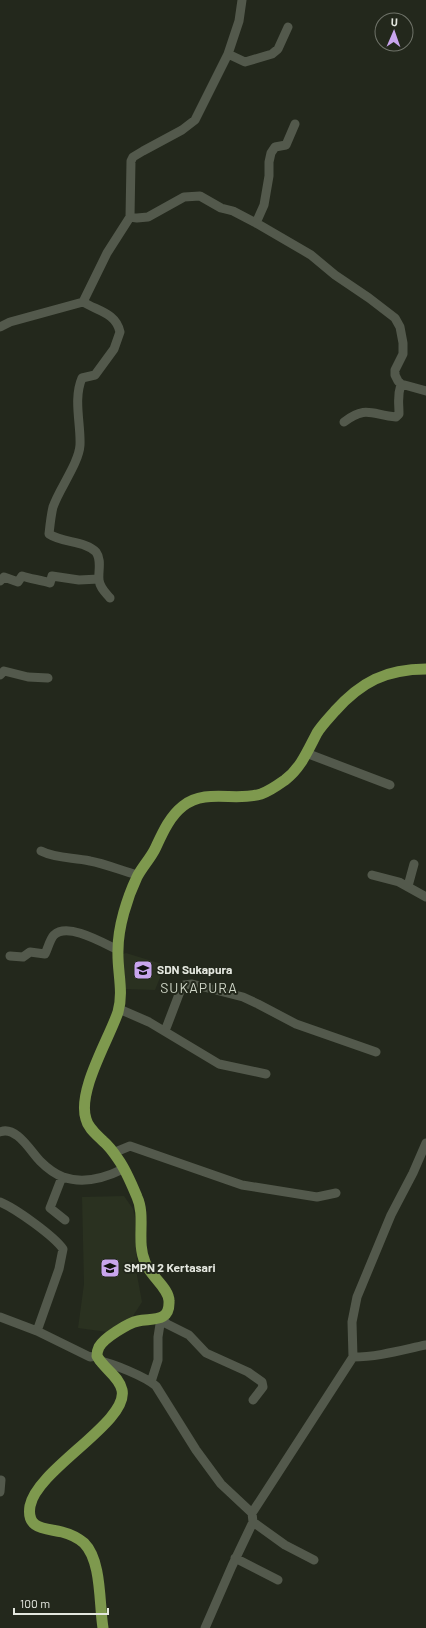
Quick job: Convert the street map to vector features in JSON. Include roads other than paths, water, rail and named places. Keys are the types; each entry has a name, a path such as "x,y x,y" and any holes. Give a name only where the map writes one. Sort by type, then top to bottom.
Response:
{"main road":[{"path":"103,1628 98,1582 91,1552 82,1542 72,1536 41,1528 36,1525 32,1521 30,1506 39,1488 50,1475 90,1438 112,1415 121,1403 121,1385 117,1379 102,1366 98,1359 99,1348 103,1342 127,1326 138,1321 161,1318 169,1308 168,1295 153,1276 144,1260 141,1246 140,1207 138,1198 123,1168 113,1153 86,1122 83,1110 90,1081 119,1010 121,987 118,950 130,893 138,875 154,850 161,833 182,807 200,798 211,796 246,797 270,791 296,770 318,731 342,703 360,687 373,679 387,674 426,669"}],"street":[{"path":"83,302 107,253 130,217 131,167 133,157 182,130 195,120 228,54 239,21 242,0"},
{"path":"228,54 245,62 272,54 278,49 288,27"},
{"path":"256,223 264,205 271,153 275,147 286,145 295,124"},
{"path":"130,217 148,217 175,201 191,195 200,196 221,208 233,211 256,223 311,255 335,275 395,318 400,327 404,343 403,354 395,370 395,375 401,384 426,391"},
{"path":"0,327 10,322 83,302 102,311 115,320 120,332 114,349 95,375 82,378 78,402 79,450 76,461 53,507 49,534 56,539 90,548 95,552 98,557 100,567 99,579 104,592 110,598"},
{"path":"344,422 363,412 396,417 399,414 400,407 397,399 401,384"},
{"path":"0,580 4,577 18,582 22,576 50,583 52,576 79,580 99,579"},
{"path":"0,675 4,671 28,678 48,678"},
{"path":"306,753 390,785"},
{"path":"41,851 58,857 77,858 92,861 138,875"},
{"path":"408,886 414,864"},
{"path":"372,875 408,886 426,897"},
{"path":"10,956 23,956 30,952 45,954 53,936 59,931 66,930 77,932 118,950"},
{"path":"165,1031 181,989 184,984 192,984 242,997 296,1024 376,1052"},
{"path":"119,1010 149,1022 219,1064 266,1074"},
{"path":"0,1132 4,1130 16,1134 31,1149 40,1161 62,1177 73,1179 95,1179 105,1177 123,1168"},
{"path":"205,1628 252,1518 353,1357 352,1322 357,1297 389,1220 426,1144"},
{"path":"113,1153 130,1146 242,1185 317,1197 336,1193"},
{"path":"62,1177 50,1208 65,1220"},
{"path":"0,1202 24,1216 56,1239 63,1249 56,1276 37,1331"},
{"path":"0,1317 37,1331 90,1357 112,1364 151,1382 156,1386 196,1450 221,1484 252,1518 285,1545 314,1560"},
{"path":"151,1382 158,1360 158,1337 161,1318"},
{"path":"161,1318 167,1324 189,1335 206,1352 248,1372 262,1382 263,1387 252,1400"},
{"path":"353,1357 398,1352 426,1345"},
{"path":"0,1492 1,1480"},
{"path":"235,1558 278,1580"}],"place":[{"name":"SDN Sukapura","path":"143,970"},
{"name":"SMPN 2 Kertasari","path":"110,1268"}],"district":[{"name":"SUKAPURA","path":"199,988"}]}
